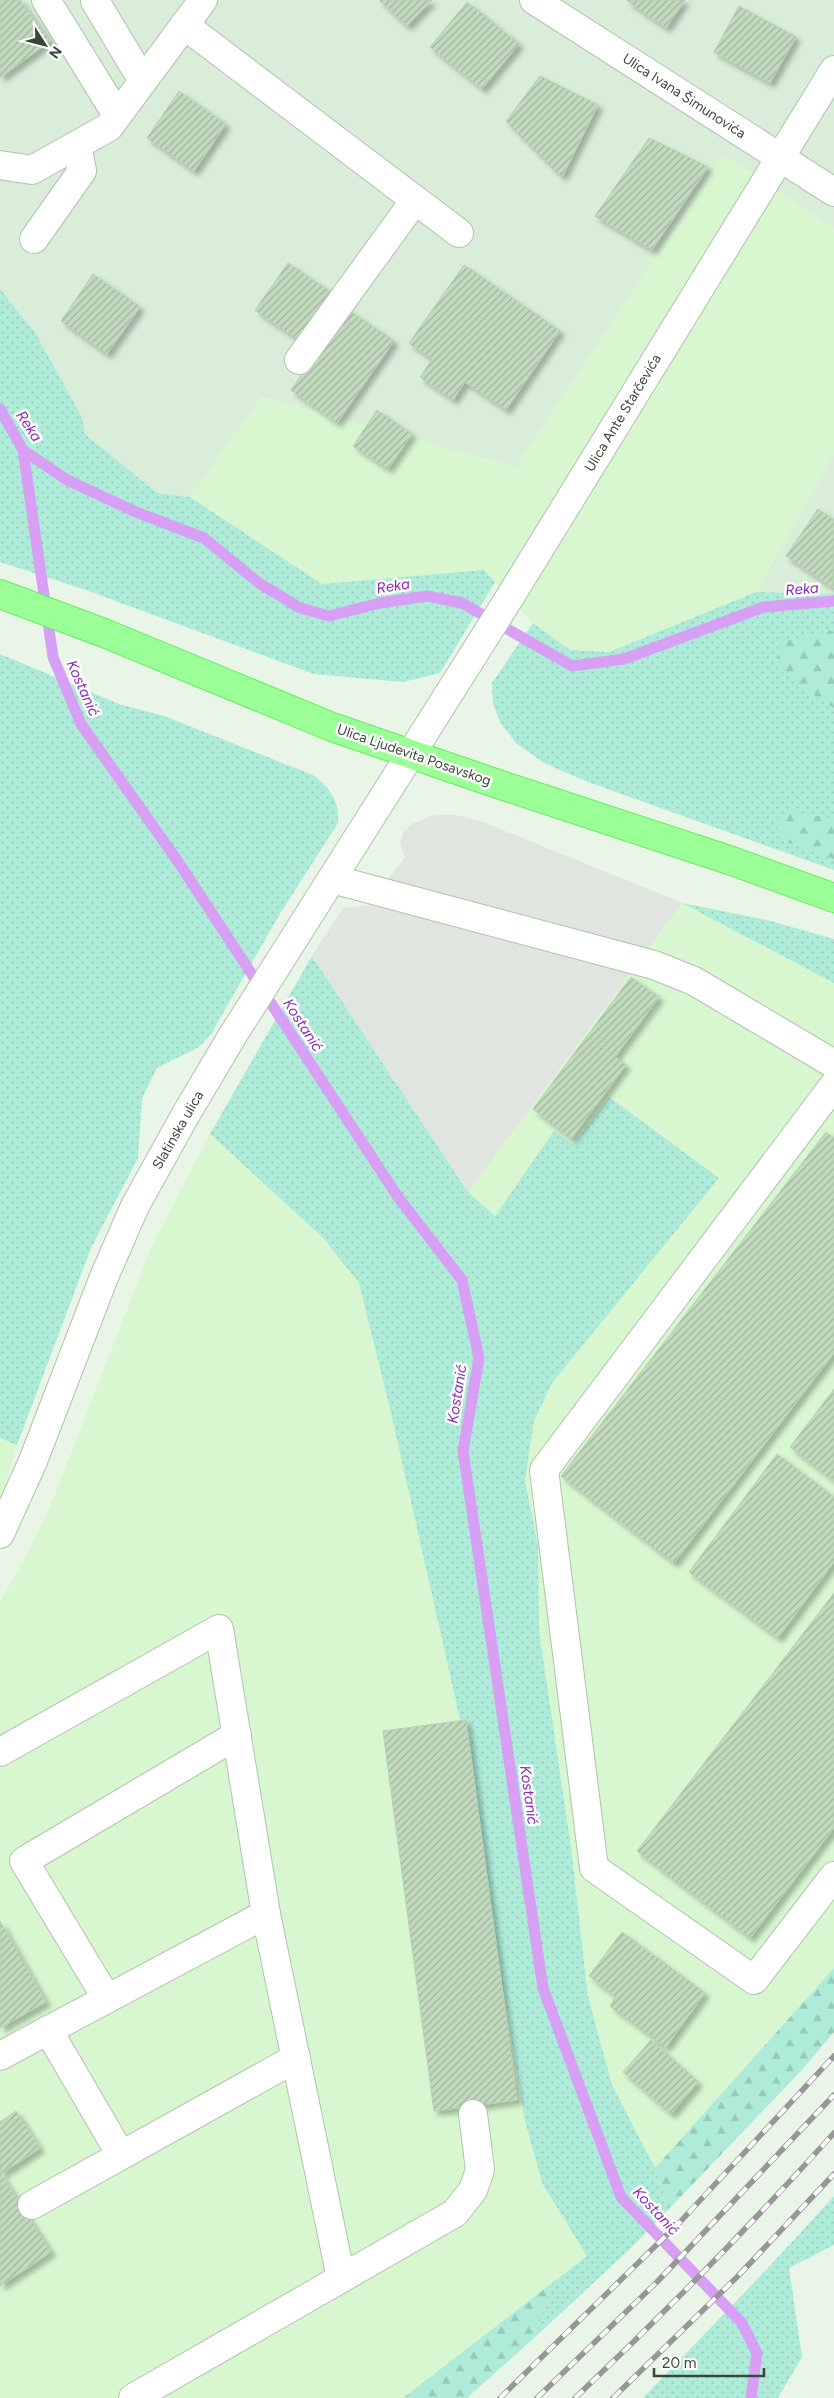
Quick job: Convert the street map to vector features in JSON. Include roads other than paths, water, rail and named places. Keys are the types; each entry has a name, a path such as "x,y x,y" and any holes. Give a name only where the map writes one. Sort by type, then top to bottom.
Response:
{"main road":[{"name":"Ulica Ljudevita Posavskog","path":"0,594 104,633 332,727 732,861 834,898"}],"street":[{"path":"46,0 117,115"},
{"path":"1,164 32,170 109,127 203,0"},
{"name":"Ulica Ivana Šimunovića","path":"534,0 834,192"},
{"path":"95,1 143,81"},
{"path":"184,25 459,233"},
{"name":"Ulica Ante Starčevića","path":"411,754 510,597 834,70"},
{"path":"34,239 82,172 77,145"},
{"path":"299,360 415,200"},
{"name":"Slatinska ulica","path":"0,1534 33,1461 104,1277 135,1206 233,1035 411,754"},
{"path":"332,879 654,965 694,981 834,1064"},
{"path":"834,1085 544,1470 594,1868 754,1980 834,1876"},
{"path":"0,1752 219,1629 266,1914 341,2278"},
{"path":"107,1999 24,1861 237,1735"},
{"path":"0,2056 266,1914"},
{"path":"48,2030 121,2155"},
{"path":"32,2204 296,2058"},
{"path":"133,2398 455,2213 473,2190 480,2170 473,2114"}],"waterway":[{"name":"Reka","path":"0,409 23,450 67,480 136,512 204,538 259,583 300,608 329,616 380,603 427,596 462,603 572,666 624,659 764,607 834,601"},
{"name":"Kostanić","path":"23,450 53,657 81,724 179,863 398,1197 462,1280 479,1358 463,1451 543,1988 621,2197 742,2323 757,2353 751,2398"}],"railway":[{"path":"500,2398 680,2222 834,2056"},
{"path":"537,2398 657,2282 834,2095"},
{"path":"575,2398 707,2268 834,2133"},
{"path":"613,2398 738,2276 834,2174"}]}
